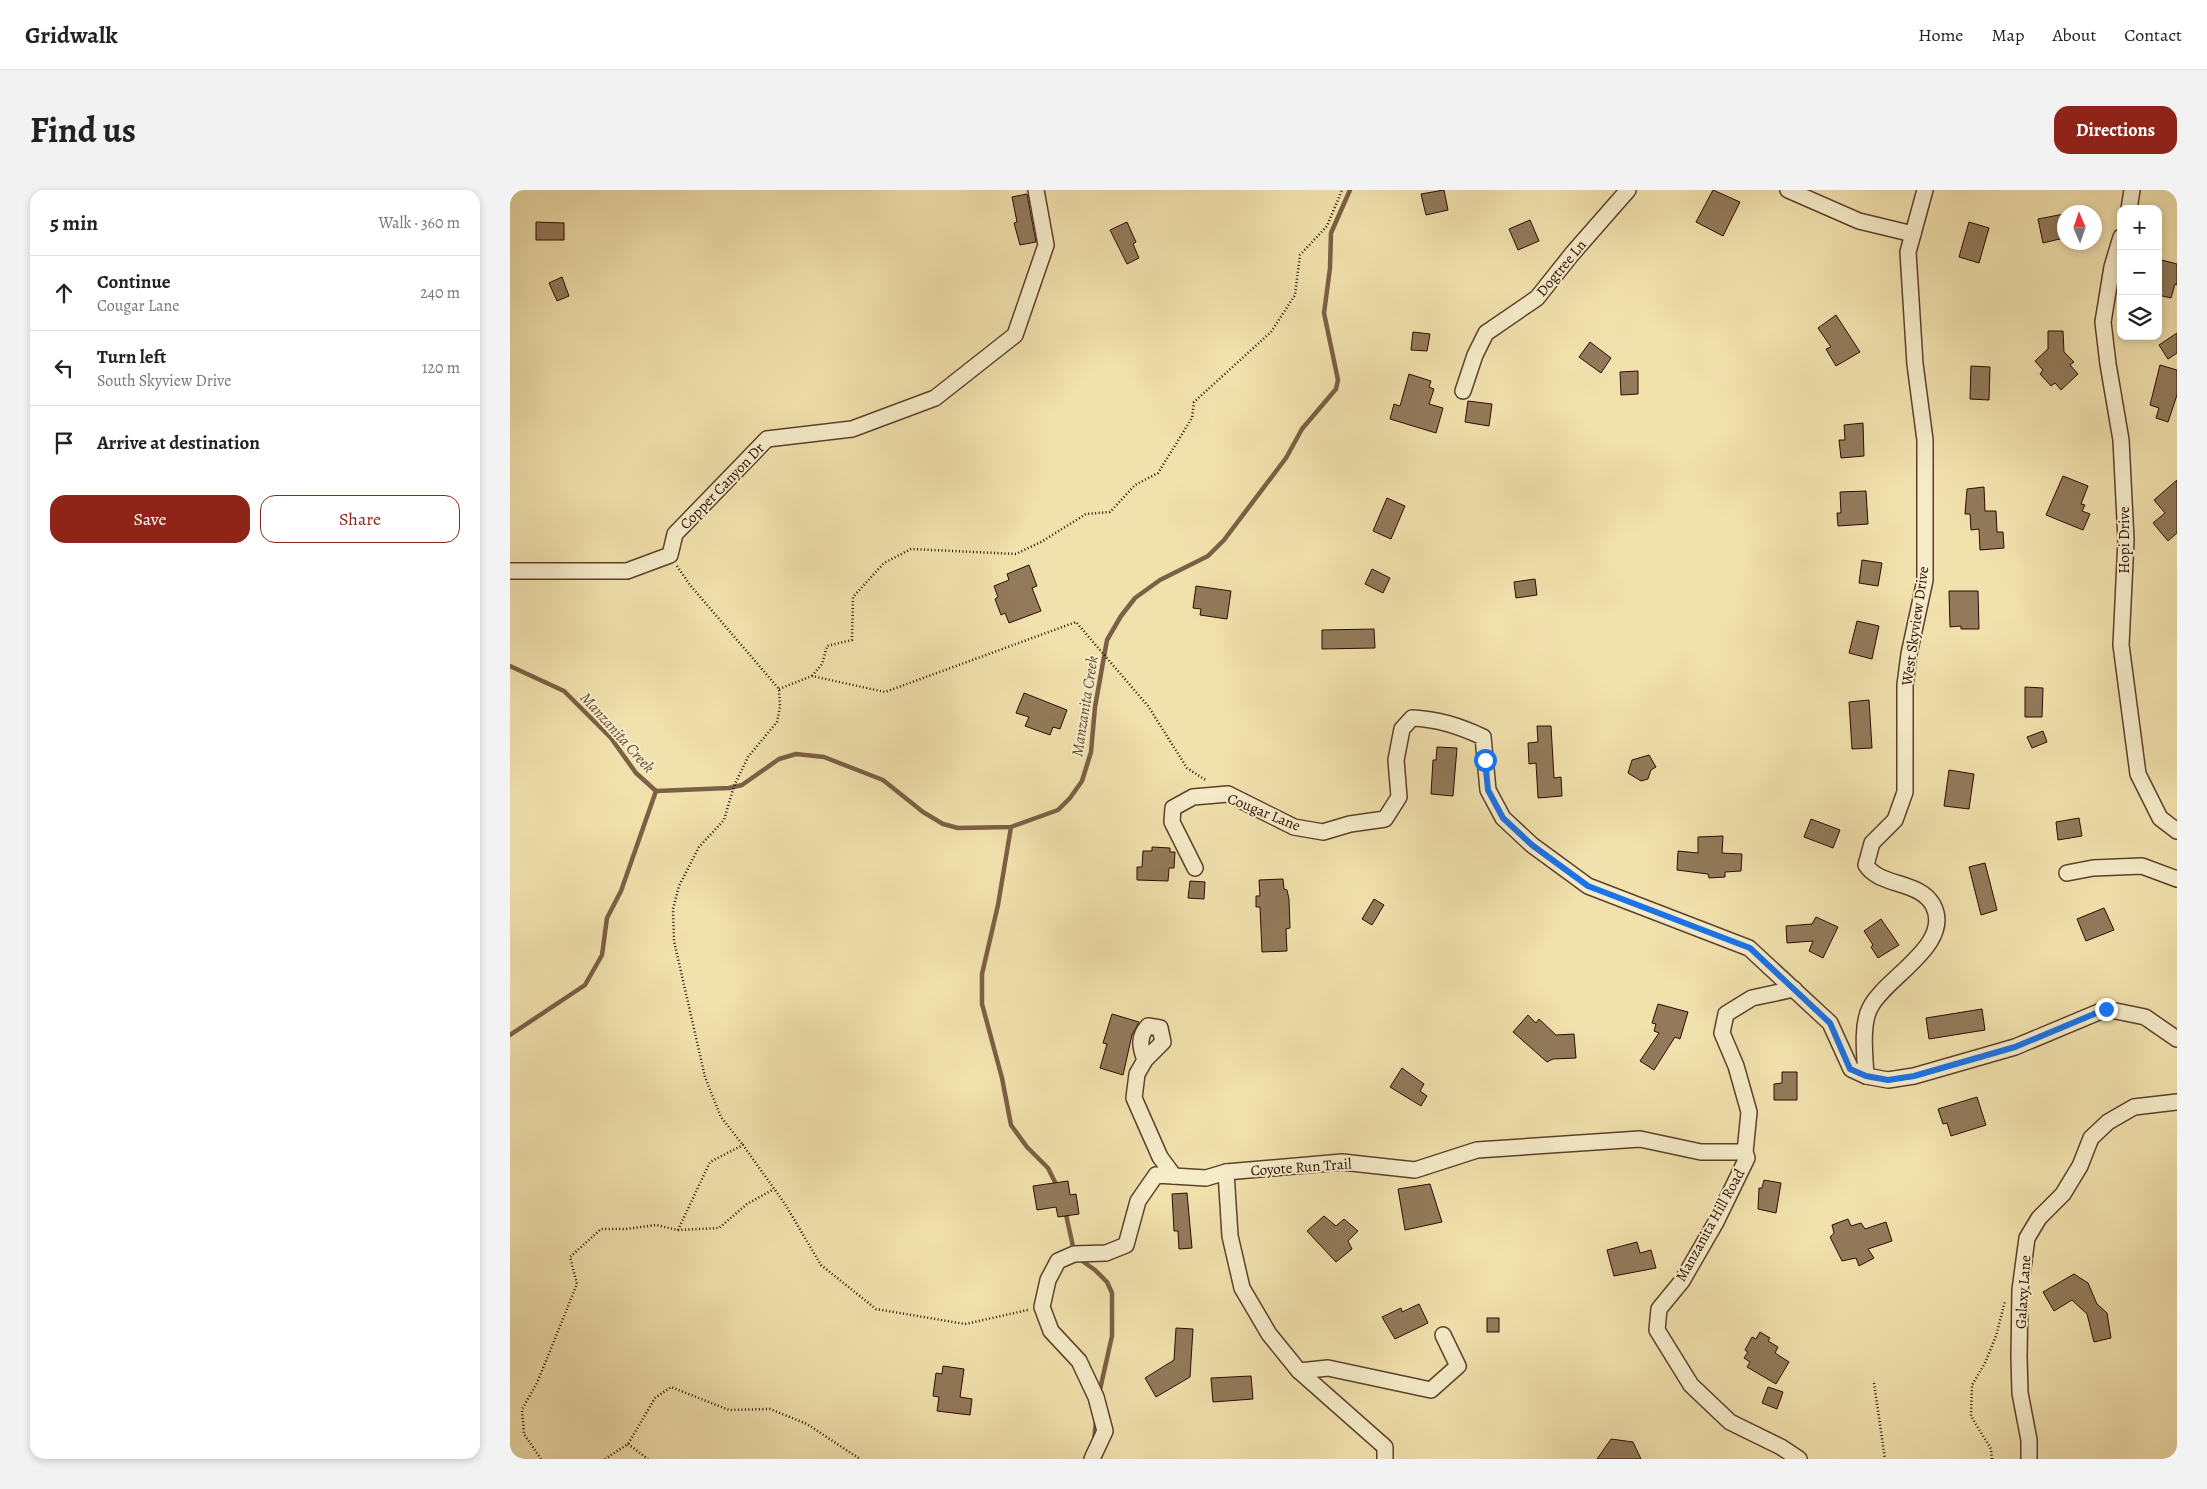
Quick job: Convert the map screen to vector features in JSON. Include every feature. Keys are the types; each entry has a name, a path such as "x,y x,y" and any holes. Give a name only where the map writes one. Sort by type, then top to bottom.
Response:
{"street":[{"name":"Copper Canyon Dr","path":"670,555 675,534 767,439 852,428 935,398 1015,335 1046,245 1036,190"},
{"name":"Dogtree Ln","path":"1463,391 1475,354 1486,333 1537,298 1572,254 1628,190"},
{"path":"1788,190 1859,221 1913,234"},
{"name":"West Skyview Drive","path":"1866,1076 1865,1039 1869,1010 1881,991 1908,967 1932,940 1937,919 1932,904 1914,888 1870,872 1866,865 1872,843 1896,820 1905,792 1905,685 1909,654 1925,580 1925,440 1915,364 1908,252 1925,190"},
{"path":"2130,205 2132,190"},
{"name":"Hopi Drive","path":"2117,250 2112,266 2103,322 2122,449 2126,540 2121,645 2138,774 2160,818 2177,831"},
{"path":"510,571 627,571 670,555"},
{"name":"Cougar Lane","path":"1195,868 1172,822 1173,808 1193,798 1228,794 1294,827 1323,832 1350,824 1384,819 1399,797 1396,760 1402,729 1412,718 1434,719 1462,727 1483,737 1488,790 1503,818 1532,845 1588,886 1750,948 1830,1023 1850,1069 1866,1076"},
{"path":"2067,874 2093,868 2142,866 2177,879"},
{"path":"1746,1155 1749,1112 1736,1066 1722,1033 1726,1014 1752,998 1794,989"},
{"path":"1866,1076 1888,1080 1914,1076 2015,1047 2106,1009 2145,1017 2177,1039"},
{"path":"1145,1060 1137,1074 1134,1098 1160,1157 1174,1176"},
{"name":"Galaxy Lane","path":"2029,1459 2029,1440 2020,1393 2019,1357 2020,1290 2027,1238 2039,1218 2063,1194 2080,1166 2091,1138 2108,1122 2134,1107 2177,1102"},
{"name":"Coyote Run Trail","path":"1042,1307 1048,1280 1058,1261 1074,1254 1106,1253 1126,1246 1138,1201 1156,1175 1206,1178 1226,1172 1342,1162 1415,1170 1477,1150 1640,1140 1701,1152 1746,1155"},
{"name":"Manzanita Hill Road","path":"1746,1155 1716,1222 1682,1281 1659,1309 1657,1330 1690,1385 1730,1422 1781,1447 1798,1459"},
{"path":"1226,1172 1230,1236 1242,1288 1269,1334 1299,1371 1385,1447 1385,1459"},
{"path":"1042,1307 1051,1331 1079,1361 1096,1397 1105,1430 1092,1459"},
{"path":"1299,1371 1328,1368 1431,1390 1458,1366 1443,1335"}],"path":[{"path":"779,689 812,676 822,664 827,646 852,640 853,597 884,563 911,549 1016,554 1041,542 1086,514 1110,512 1135,485 1158,473 1192,418 1194,402 1271,332 1276,325 1295,295 1300,255 1327,226 1342,190"},
{"path":"670,555 690,585 779,689 780,707 777,722 748,757 734,786 724,820 699,847 679,886 673,909 674,941 705,1077 721,1117 774,1188 820,1265 876,1309 965,1324 1042,1307"},
{"path":"812,676 885,692 1076,622 1148,706 1187,768 1228,794"},
{"path":"678,1230 710,1162 743,1145"},
{"path":"540,1459 524,1434 522,1409 537,1383 577,1284 570,1257 601,1229 626,1229 656,1225 678,1230 719,1228 747,1204 774,1188"},
{"path":"1992,1459 1991,1449 1972,1416 1972,1385 1985,1363 1996,1336 2006,1293"},
{"path":"1874,1383 1885,1459"},
{"path":"605,1459 628,1444 655,1398 671,1387 729,1410 770,1408 807,1424 860,1459"},
{"path":"628,1444 648,1459"}],"building":[{"path":"1444,190 1448,210 1426,215 1421,194"},
{"path":"1713,190 1740,202 1723,236 1696,222"},
{"path":"1027,194 1036,242 1020,245 1014,223 1017,222 1012,197"},
{"path":"2057,215 2057,240 2043,243 2038,219"},
{"path":"1530,220 1539,241 1518,250 1509,229"},
{"path":"536,222 564,223 564,240 536,240"},
{"path":"1127,222 1136,242 1133,244 1139,258 1127,264 1110,230"},
{"path":"1969,222 1989,228 1979,263 1959,257"},
{"path":"2162,260 2177,264 2177,285 2175,284 2171,298 2162,296"},
{"path":"562,277 569,296 557,301 549,283"},
{"path":"1836,315 1860,352 1836,366 1826,349 1831,347 1818,328"},
{"path":"2048,331 2063,331 2064,352 2074,362 2070,365 2078,374 2061,390 2055,383 2051,386 2040,374 2043,370 2035,361 2048,349"},
{"path":"1413,332 1430,334 1427,351 1411,350"},
{"path":"2177,333 2177,353 2168,359 2159,345"},
{"path":"1590,342 1611,358 1601,373 1579,357"},
{"path":"2160,365 2177,370 2177,395 2168,422 2156,418 2159,408 2150,405"},
{"path":"1971,366 1990,367 1989,400 1970,399"},
{"path":"1638,371 1638,394 1621,395 1620,372"},
{"path":"1409,374 1431,381 1429,387 1434,389 1429,404 1443,408 1436,433 1390,419 1394,404 1400,406"},
{"path":"1468,401 1492,404 1489,426 1465,422"},
{"path":"1863,423 1864,456 1841,458 1839,440 1845,440 1844,425"},
{"path":"2063,476 2088,486 2081,504 2085,505 2082,511 2090,514 2083,530 2046,515"},
{"path":"2177,480 2177,533 2168,541 2153,523 2165,513 2154,500"},
{"path":"1984,487 1985,511 1996,511 1997,532 2003,532 2004,548 1980,550 1979,529 1971,530 1970,514 1965,514 1967,489"},
{"path":"1866,491 1868,524 1838,526 1837,513 1841,513 1840,492"},
{"path":"1387,498 1405,506 1391,539 1373,531"},
{"path":"1862,560 1882,563 1878,586 1859,583"},
{"path":"1029,565 1037,586 1032,588 1041,611 1009,623 1005,613 1001,615 995,599 998,597 994,586 1009,580 1007,574"},
{"path":"1372,569 1390,578 1383,593 1365,584"},
{"path":"1535,579 1537,595 1516,598 1514,582"},
{"path":"1196,586 1231,591 1227,619 1200,615 1201,609 1193,608"},
{"path":"1949,591 1978,591 1979,629 1961,629 1961,626 1950,627"},
{"path":"1857,621 1879,626 1872,659 1849,653"},
{"path":"1374,629 1375,648 1322,649 1322,630"},
{"path":"2025,687 2043,688 2042,717 2025,717"},
{"path":"1024,693 1067,710 1060,729 1053,727 1050,735 1025,726 1029,717 1016,713"},
{"path":"1869,700 1872,748 1852,749 1849,702"},
{"path":"1537,726 1551,726 1554,778 1561,777 1562,796 1538,798 1536,763 1529,764 1528,743 1538,742"},
{"path":"2043,731 2047,742 2032,748 2027,737"},
{"path":"1437,747 1457,748 1453,796 1431,794 1433,760 1436,760"},
{"path":"1649,755 1656,767 1651,770 1648,779 1641,781 1628,773 1632,760"},
{"path":"1949,770 1974,774 1969,809 1944,806"},
{"path":"2079,818 2082,836 2058,840 2056,822"},
{"path":"1811,819 1840,830 1833,848 1804,837"},
{"path":"1723,836 1722,853 1742,854 1741,871 1725,872 1725,877 1709,878 1708,874 1677,870 1678,851 1698,853 1698,837"},
{"path":"1152,847 1170,848 1170,852 1175,852 1174,868 1169,868 1168,881 1137,880 1137,867 1142,867 1143,851 1152,851"},
{"path":"1985,863 1997,910 1981,915 1969,867"},
{"path":"1283,879 1284,889 1287,890 1289,899 1290,928 1286,929 1287,951 1262,952 1260,907 1256,907 1256,896 1260,896 1259,880"},
{"path":"1190,881 1205,882 1204,899 1188,898"},
{"path":"1374,899 1384,905 1372,925 1362,919"},
{"path":"2104,908 2114,930 2086,941 2077,919"},
{"path":"1816,917 1838,927 1823,958 1809,951 1813,941 1787,943 1786,926 1812,924"},
{"path":"1881,919 1899,945 1878,958 1871,947 1873,945 1864,931"},
{"path":"1658,1004 1688,1012 1680,1039 1675,1037 1654,1070 1640,1061 1659,1033 1654,1031 1656,1024 1652,1023"},
{"path":"1982,1009 1985,1030 1929,1039 1926,1018"},
{"path":"1112,1014 1139,1022 1132,1035 1123,1075 1100,1068 1107,1044 1103,1043"},
{"path":"1528,1015 1536,1023 1539,1019 1556,1035 1574,1034 1576,1058 1553,1059 1547,1062 1513,1032"},
{"path":"1402,1068 1424,1084 1420,1091 1427,1096 1421,1106 1390,1087"},
{"path":"1782,1072 1797,1072 1797,1100 1774,1100 1774,1084 1782,1083"},
{"path":"1977,1097 1986,1125 1951,1136 1947,1123 1943,1124 1938,1109"},
{"path":"1764,1180 1781,1183 1776,1213 1758,1209 1759,1188 1762,1188"},
{"path":"1068,1181 1070,1195 1076,1194 1079,1214 1058,1217 1056,1207 1037,1210 1033,1186"},
{"path":"1430,1184 1442,1222 1405,1230 1398,1189"},
{"path":"1187,1193 1192,1248 1179,1249 1178,1231 1174,1231 1172,1194"},
{"path":"1324,1216 1336,1226 1344,1219 1358,1231 1348,1241 1352,1249 1336,1262 1307,1231"},
{"path":"1848,1219 1851,1226 1861,1223 1865,1229 1886,1222 1892,1241 1868,1249 1874,1258 1859,1266 1856,1258 1842,1261 1830,1237 1834,1233 1832,1225"},
{"path":"1637,1242 1640,1253 1651,1250 1656,1268 1614,1276 1607,1250"},
{"path":"2074,1274 2088,1283 2097,1304 2107,1313 2111,1338 2094,1342 2087,1314 2072,1300 2054,1311 2043,1292"},
{"path":"1419,1304 1428,1323 1395,1339 1382,1317 1401,1308 1402,1312"},
{"path":"1487,1318 1499,1318 1499,1332 1487,1332"},
{"path":"1176,1328 1193,1329 1190,1377 1156,1397 1145,1378 1174,1360"},
{"path":"1760,1332 1770,1338 1768,1341 1778,1347 1775,1353 1789,1362 1776,1384 1747,1367 1750,1362 1744,1358 1748,1352 1745,1350 1752,1337 1756,1339"},
{"path":"943,1366 964,1369 960,1397 972,1399 970,1415 937,1411 939,1397 933,1396 936,1373 942,1374"},
{"path":"1251,1376 1253,1399 1213,1402 1211,1378"},
{"path":"1768,1387 1783,1392 1777,1409 1762,1403"},
{"path":"1611,1439 1633,1442 1641,1459 1597,1459"}],"waterway":[{"name":"Manzanita Creek","path":"510,666 564,691 611,738 636,773 656,791 729,788 742,785 779,759 796,754 824,757 883,780 923,812 943,824 958,828 1011,827 1058,810 1070,798 1082,781 1091,752 1095,707 1107,640 1121,616 1135,598 1160,580 1208,556 1224,540 1286,458 1302,429 1336,389 1338,380 1324,313 1330,268 1331,233 1350,190"},
{"path":"510,1035 585,985 602,955 607,918 621,891 656,791"},
{"path":"1011,827 998,905 982,974 982,1004 1002,1078 1011,1125 1027,1147 1048,1168 1057,1186"},
{"path":"1065,1210 1074,1251"},
{"path":"1078,1258 1095,1270 1107,1282 1112,1293 1112,1336 1099,1394"},
{"path":"1094,1441 1096,1421"}],"route":[{"path":"1485,760 1488,790 1503,818 1532,845 1588,886 1750,948 1830,1023 1850,1069 1866,1076 1888,1080 1914,1076 2015,1047 2106,1009"}]}
